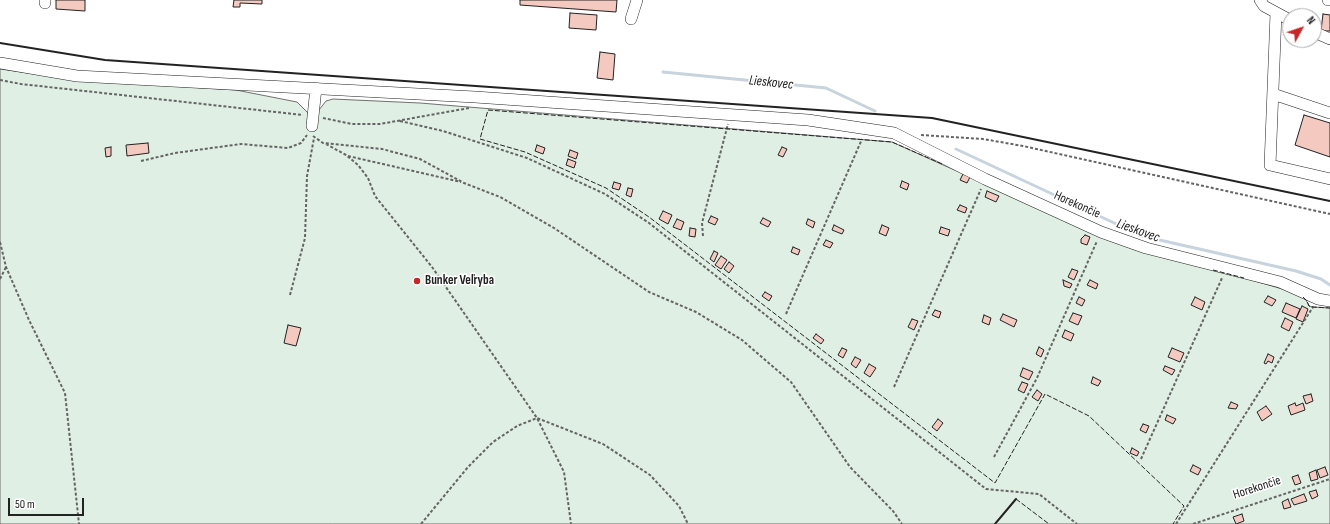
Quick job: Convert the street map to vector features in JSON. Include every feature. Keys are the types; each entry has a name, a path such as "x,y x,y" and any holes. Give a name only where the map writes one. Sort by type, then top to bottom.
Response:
{"lane":[{"path":"632,19 637,0"},
{"path":"1260,0 1264,6 1282,16"},
{"path":"1276,13 1270,165 1330,178"},
{"name":"Horekončie","path":"0,63 77,76 316,88 786,119 894,133 999,186 1101,232 1146,248 1280,282 1318,299 1330,301"},
{"path":"313,120 316,88"},
{"path":"1273,94 1330,113"}],"path":[{"path":"0,80 21,84 313,120 367,125 399,121 471,108"},
{"path":"399,121 443,132 527,158 605,194 649,223 986,489 1040,494 1077,524"},
{"path":"703,236 702,223 729,122 722,122"},
{"path":"141,161 175,153 242,144 288,148 301,143 310,131 314,138 346,155 358,164 368,178 375,196 432,267 537,418 564,472 571,524"},
{"path":"916,134 983,139 1023,146 1330,214"},
{"path":"290,295 305,238 307,176 314,138"},
{"path":"786,314 860,142"},
{"path":"323,143 382,149 420,159 464,183 500,198 554,228 649,292 696,312 742,340 791,382 850,467 893,510 902,524"},
{"path":"346,155 464,183"},
{"path":"894,387 982,184"},
{"name":"Horekončie","path":"994,457 1037,378 1098,238"},
{"path":"0,242 6,267 29,320 65,393 80,524"},
{"path":"0,279 6,267"},
{"path":"1141,459 1222,278"},
{"path":"1176,524 1313,307"},
{"path":"421,524 468,467 493,442 517,426 537,418 603,444 650,475 678,506 688,524"},
{"name":"Horekončie","path":"1193,524 1330,479"}],"green space":[{"path":"0,69 78,80 236,90 297,102 310,115 319,110 326,101 333,99 420,103 892,142 1099,235 1289,291 1305,298 1309,306 1330,308 1330,524 0,524"}],"building":[{"path":"56,0 85,0 85,11 56,9"},
{"path":"234,0 262,0 262,4 240,3 240,7 233,7"},
{"path":"520,0 617,0 616,12 520,5"},
{"path":"570,13 597,15 596,30 569,28"},
{"path":"1323,14 1330,15 1330,31 1322,31"},
{"path":"600,52 615,54 613,80 597,78"},
{"path":"1304,115 1330,123 1330,157 1295,145"},
{"path":"148,143 149,153 127,156 126,145"},
{"path":"537,145 545,148 543,154 535,151"},
{"path":"111,147 111,156 106,157 105,148"},
{"path":"782,147 787,149 783,157 778,155"},
{"path":"570,150 578,153 576,159 568,156"},
{"path":"568,159 576,162 574,168 566,165"},
{"path":"963,174 970,177 967,183 960,180"},
{"path":"902,181 909,184 907,190 900,187"},
{"path":"614,182 621,184 619,190 612,188"},
{"path":"628,188 633,189 631,197 626,195"},
{"path":"987,191 999,196 996,202 985,197"},
{"path":"960,205 967,208 965,213 957,210"},
{"path":"663,211 672,215 668,224 659,219"},
{"path":"711,216 718,219 715,225 708,222"},
{"path":"763,218 771,222 768,227 760,223"},
{"path":"677,219 684,222 681,230 673,227"},
{"path":"808,219 815,222 813,228 806,224"},
{"path":"834,225 844,230 842,234 832,230"},
{"path":"882,225 889,228 886,236 879,233"},
{"path":"941,227 950,230 948,236 939,233"},
{"path":"690,228 696,229 695,237 689,236"},
{"path":"1085,235 1090,237 1087,245 1081,243 1081,239"},
{"path":"826,240 833,243 830,248 823,245"},
{"path":"793,247 800,250 798,255 791,252"},
{"path":"714,251 718,253 714,262 710,259"},
{"path":"721,256 727,260 721,269 715,265"},
{"path":"729,262 734,266 729,273 724,269"},
{"path":"1072,269 1078,271 1074,280 1068,277"},
{"path":"1063,280 1072,284 1070,288 1064,286"},
{"path":"1090,280 1098,284 1096,289 1087,285"},
{"path":"765,292 772,296 769,301 762,296"},
{"path":"1268,296 1276,300 1272,306 1264,302"},
{"path":"1079,297 1085,300 1082,306 1076,303"},
{"path":"1195,297 1205,302 1202,310 1191,305"},
{"path":"1286,303 1300,309 1296,318 1282,312"},
{"path":"1302,306 1308,309 1303,322 1296,319"},
{"path":"935,310 941,312 939,318 932,315"},
{"path":"1073,313 1082,316 1078,325 1069,321"},
{"path":"1003,314 1017,320 1014,327 1000,320"},
{"path":"984,315 991,318 989,325 982,322"},
{"path":"1285,318 1293,322 1289,331 1281,327"},
{"path":"912,319 918,321 914,330 908,327"},
{"path":"288,325 301,328 296,346 284,343"},
{"path":"1065,330 1074,334 1071,341 1062,337"},
{"path":"816,334 824,340 821,344 813,338"},
{"path":"1039,347 1044,350 1041,357 1036,354"},
{"path":"842,348 847,350 843,358 838,355"},
{"path":"1172,348 1184,353 1180,362 1168,357"},
{"path":"1268,354 1274,357 1272,363 1268,361 1266,364 1264,363"},
{"path":"855,357 861,360 856,368 851,364"},
{"path":"869,364 876,368 870,377 864,373"},
{"path":"1165,366 1175,370 1172,375 1163,370"},
{"path":"1023,368 1033,372 1029,380 1020,376"},
{"path":"1093,377 1101,381 1098,386 1091,383"},
{"path":"1022,382 1028,384 1024,393 1018,390"},
{"path":"1037,390 1042,394 1038,401 1032,397"},
{"path":"1311,394 1313,401 1306,404 1303,396"},
{"path":"1231,402 1238,405 1236,409 1228,408"},
{"path":"1295,403 1296,406 1303,403 1305,410 1291,415 1288,406"},
{"path":"1266,406 1272,414 1262,421 1257,412"},
{"path":"1167,415 1176,419 1173,424 1165,420"},
{"path":"938,419 943,423 937,431 932,427"},
{"path":"1143,424 1149,426 1146,433 1140,430"},
{"path":"1132,448 1139,452 1137,456 1130,453"},
{"path":"1193,465 1201,469 1198,475 1190,471"},
{"path":"1325,467 1328,475 1320,478 1317,470"},
{"path":"1316,470 1318,479 1311,481 1309,473"},
{"path":"1298,475 1301,483 1295,485 1292,477"},
{"path":"1316,490 1318,496 1312,499 1309,492"},
{"path":"1304,494 1307,501 1294,505 1291,499"},
{"path":"1288,499 1291,507 1284,509 1282,502"},
{"path":"1242,514 1244,521 1236,524 1233,517"}],"waterway":[{"name":"Lieskovec","path":"663,72 826,88 875,111"},
{"name":"Lieskovec","path":"956,149 1142,236 1296,271 1321,279 1330,285"}],"fence":[{"path":"942,164 892,142 488,110 480,139 525,152 606,188 649,217 995,483 1045,394 1089,416 1184,506 1173,524"},
{"path":"1213,270 1244,278"},
{"path":"1303,297 1309,306 1330,308"},
{"path":"1016,499 1049,524"}],"wall":[{"path":"0,43 105,60 932,118 1330,201"},
{"path":"995,524 1016,499"}],"place":[{"name":"Bunker Veľryba","path":"417,281"}]}
